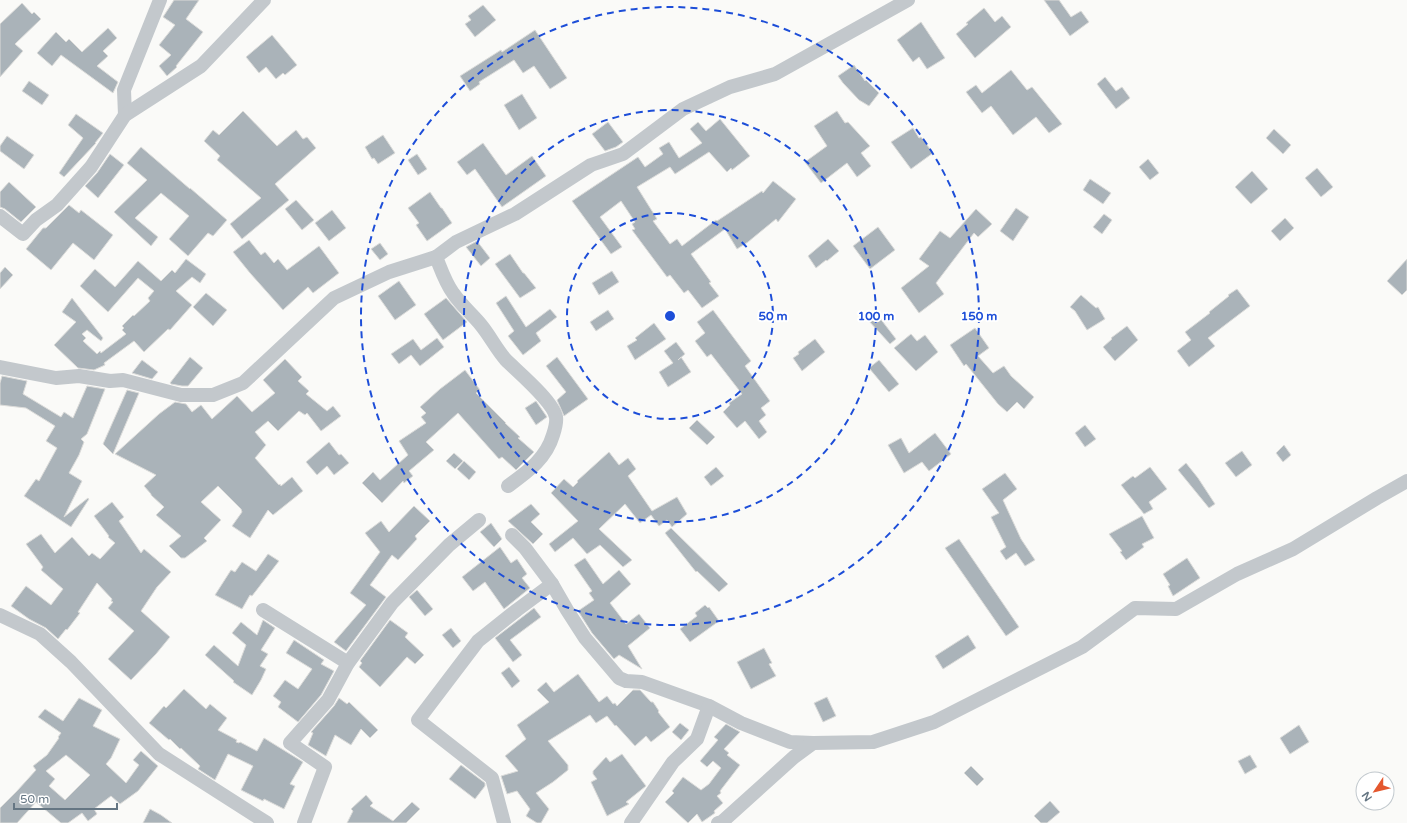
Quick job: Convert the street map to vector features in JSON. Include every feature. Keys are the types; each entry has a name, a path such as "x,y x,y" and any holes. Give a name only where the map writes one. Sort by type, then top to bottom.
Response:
{"street":[{"path":"125,115 124,90 160,0"},
{"path":"0,216 23,234 36,220 57,205 91,167 125,115 200,66 264,0"},
{"path":"0,367 56,378 79,376 110,381 122,380 181,395 214,395 243,382 334,298 389,272 436,257 456,242 515,214 591,165 623,154 683,109 730,87 776,74 908,0"},
{"path":"436,257 453,293 506,359 527,378 552,408 556,416 556,427 550,446 543,456 528,471 508,486"},
{"path":"512,535 525,548 552,584 585,638 619,678 626,681 642,682 709,706 741,723 790,742 873,742 934,722 1082,647 1135,608 1176,609 1237,574 1293,549 1407,481"},
{"path":"304,823 325,767 290,743 328,700 348,663 392,603 449,545 479,520"},
{"path":"504,823 492,778 418,720 478,641 552,584"},
{"path":"263,610 348,663"},
{"path":"0,616 40,634 71,662 119,714 159,754 267,823"},
{"path":"631,823 673,762 698,739 709,706"},
{"path":"718,823 722,822 794,757 813,743"}],"building":[{"path":"174,0 199,0 186,19 203,32 176,66 177,67 167,76 159,66 171,55 159,45 175,25 163,17"},
{"path":"1044,0 1059,0 1071,17 1081,11 1089,22 1070,36"},
{"path":"22,3 32,14 34,12 41,19 15,44 23,51 0,77 0,24"},
{"path":"483,5 496,20 475,37 465,24 471,20 468,16"},
{"path":"984,8 995,22 1002,16 1011,27 975,58 956,34 968,24 966,23"},
{"path":"921,22 945,58 927,69 919,57 913,62 897,40"},
{"path":"108,28 117,38 103,51 108,56 97,66 118,82 113,93 61,55 52,66 37,53 56,32 66,42 69,39 82,52"},
{"path":"535,30 567,78 550,89 534,66 523,73 514,60 479,82 480,84 470,91 460,76 501,50 502,52"},
{"path":"272,35 297,65 285,75 283,73 276,79 266,67 259,73 246,57"},
{"path":"854,65 865,81 866,80 879,93 869,106 859,100 838,76"},
{"path":"1011,70 1027,90 1032,87 1062,124 1049,133 1036,117 1013,135 991,106 982,113 966,92 976,85 982,93"},
{"path":"1105,77 1116,91 1122,87 1130,98 1116,109 1097,84"},
{"path":"29,81 49,95 42,105 22,91"},
{"path":"522,94 537,118 519,130 504,105"},
{"path":"243,111 277,146 296,130 303,139 307,137 316,148 275,184 289,200 242,239 230,224 261,198 217,160 220,156 204,141 213,130 219,135"},
{"path":"837,111 845,123 848,122 870,146 861,153 871,166 857,177 847,163 821,183 805,162 827,146 814,126"},
{"path":"76,114 103,133 96,143 64,177 59,173 83,138 68,125"},
{"path":"720,119 750,156 732,170 731,168 727,172 709,152 675,174 670,167 637,187 657,219 653,221 670,244 677,239 682,246 716,220 717,221 762,191 763,193 773,181 796,199 778,222 776,219 737,249 725,229 691,254 719,296 702,308 688,290 684,293 670,275 667,277 632,230 635,229 632,224 635,222 621,201 600,217 622,247 611,254 572,201 638,157 645,167 663,154 659,148 669,142 679,158 702,143 690,129 698,122 706,131"},
{"path":"608,122 623,142 616,147 605,151 592,134"},
{"path":"913,128 919,138 921,137 933,153 911,169 891,142"},
{"path":"1274,129 1291,145 1283,154 1266,138"},
{"path":"383,135 395,153 378,164 374,158 372,159 365,147"},
{"path":"7,136 34,155 24,169 0,151 0,146"},
{"path":"483,143 506,175 532,156 546,176 502,207 475,169 467,175 457,162"},
{"path":"141,147 227,220 213,236 208,233 188,256 169,239 189,216 161,193 135,218 158,237 151,246 114,212 147,180 127,163"},
{"path":"110,154 124,165 98,198 85,186 97,173"},
{"path":"417,154 427,169 418,175 408,160"},
{"path":"1148,159 1159,173 1150,180 1139,167"},
{"path":"1317,168 1333,187 1321,197 1305,178"},
{"path":"1252,171 1268,189 1251,204 1235,187"},
{"path":"1090,179 1111,193 1103,204 1083,190"},
{"path":"9,182 36,207 21,222 5,209 0,207 0,192"},
{"path":"430,192 452,223 427,241 416,225 419,223 408,208"},
{"path":"296,200 314,220 302,230 285,209"},
{"path":"69,205 79,213 81,210 113,235 94,260 73,243 51,270 26,249 43,228 46,228"},
{"path":"1016,208 1029,217 1013,241 1000,231"},
{"path":"976,209 992,224 978,237 974,233 936,283 944,294 919,313 901,288 929,266 919,259 940,231 950,238"},
{"path":"332,210 346,228 329,241 315,223"},
{"path":"1104,214 1112,220 1102,234 1093,227"},
{"path":"1285,218 1294,228 1280,241 1271,231"},
{"path":"878,227 895,250 870,269 853,246"},
{"path":"828,239 839,251 816,268 808,256"},
{"path":"249,240 261,255 265,252 274,263 278,259 287,270 319,246 339,273 313,293 308,287 283,310 233,252"},
{"path":"477,241 490,258 481,266 466,247"},
{"path":"380,243 388,254 380,260 371,249"},
{"path":"510,254 523,273 536,288 520,298 495,264"},
{"path":"186,259 206,274 200,283 192,277 176,291 192,305 170,330 168,329 144,352 134,341 104,363 105,365 94,370 78,368 54,345 76,322 62,312 72,298 103,338 101,341 87,330 82,334 86,338 83,341 97,354 100,351 101,353 126,334 122,330 124,328 122,326 150,301 148,298 154,291 138,278 108,312 80,286 95,269 115,287 138,261 161,281 172,270 175,273"},
{"path":"1407,259 1407,290 1402,295 1387,281"},
{"path":"5,267 13,275 0,289 0,273"},
{"path":"612,271 619,282 599,295 592,283"},
{"path":"399,281 416,305 395,320 378,296"},
{"path":"1237,289 1250,306 1208,338 1215,346 1189,367 1177,351 1191,340 1185,332 1210,313 1209,312 1229,296 1228,295"},
{"path":"206,293 227,310 213,326 193,307"},
{"path":"1081,295 1096,308 1098,307 1105,319 1087,330 1075,311 1070,307"},
{"path":"506,296 526,327 550,309 557,317 536,333 541,341 523,355 508,336 514,331 496,303"},
{"path":"446,298 467,322 443,340 424,314"},
{"path":"608,310 614,319 596,331 590,322"},
{"path":"713,310 751,361 745,366 770,401 761,408 766,415 759,421 767,432 759,439 745,421 737,428 723,412 730,405 729,403 742,394 711,354 707,357 695,341 705,333 697,322"},
{"path":"876,313 896,339 890,344 868,320"},
{"path":"654,323 666,339 635,360 627,346 637,340 635,338"},
{"path":"1127,326 1138,340 1115,361 1103,347 1112,339 1111,338"},
{"path":"975,328 989,348 978,356 993,373 1004,366 1011,376 1034,397 1024,409 1017,402 1007,412 998,404 966,364 964,366 950,345"},
{"path":"911,334 917,341 925,335 938,352 916,371 894,348"},
{"path":"437,338 444,347 420,366 411,355 399,364 391,354 413,339 421,350"},
{"path":"815,339 825,352 802,371 793,358 799,354 798,352"},
{"path":"676,342 685,354 681,357 691,372 668,387 659,372 673,363 664,351"},
{"path":"190,357 203,368 188,386 171,384 170,383"},
{"path":"557,357 588,399 564,416 557,400 566,392 546,366"},
{"path":"285,359 302,377 298,381 309,391 306,394 327,411 333,406 341,416 321,431 307,413 305,415 299,411 278,431 268,421 255,432 266,445 255,458 279,485 280,484 281,486 292,477 303,491 273,515 268,510 250,538 232,526 242,512 241,509 218,486 201,502 221,520 204,538 207,541 185,558 181,558 169,546 181,536 156,515 164,507 144,486 156,475 115,454 159,414 175,402 186,404 192,412 201,405 212,419 237,396 252,412 275,393 263,380"},
{"path":"142,360 158,372 152,379 132,373"},
{"path":"879,360 899,384 889,392 869,368"},
{"path":"465,370 480,390 476,393 520,437 518,438 534,452 516,470 502,457 499,459 458,413 426,442 434,450 409,471 413,476 404,483 403,481 382,503 362,483 373,472 380,480 408,455 399,441 426,423 421,417 426,413 420,407 440,389"},
{"path":"2,376 27,381 23,394 61,417 64,412 73,418 87,386 105,389 87,434 81,439 84,442 69,473 82,481 64,517 88,498 89,499 71,527 24,496 36,479 39,481 57,448 46,441 55,426 26,408 0,405 0,383"},
{"path":"127,390 139,393 113,454 103,444"},
{"path":"536,401 547,417 536,425 525,408"},
{"path":"697,420 715,437 707,445 689,428"},
{"path":"1085,425 1096,439 1085,447 1075,433"},
{"path":"935,433 951,454 929,471 922,462 904,473 888,445 901,438 909,453"},
{"path":"329,442 339,455 341,454 349,463 334,475 327,466 317,475 306,462"},
{"path":"1284,445 1291,455 1283,462 1276,453"},
{"path":"1242,451 1252,465 1236,477 1225,463"},
{"path":"609,452 619,465 628,458 636,469 628,476 652,511 677,497 687,514 672,527 667,520 659,526 651,515 640,523 625,504 599,529 632,560 623,567 600,545 587,554 573,538 555,552 549,544 578,521 551,493 564,479 573,487 578,482 577,481"},
{"path":"454,453 463,461 455,469 446,461"},
{"path":"464,461 476,472 469,480 457,469"},
{"path":"1186,463 1215,504 1209,508 1178,470"},
{"path":"716,467 724,476 711,486 704,477"},
{"path":"1150,467 1167,489 1149,502 1153,509 1144,514 1121,485 1133,476 1135,478"},
{"path":"1005,473 1017,489 1003,500 1021,539 1035,560 1025,566 1016,553 1006,560 1000,551 1006,547 991,517 999,513 982,489"},
{"path":"112,502 124,517 119,521 141,553 144,549 171,572 157,587 141,611 170,637 131,680 108,659 134,631 108,608 113,602 111,601 112,599 97,583 78,612 80,613 58,639 46,628 29,619 11,606 26,586 51,605 63,589 41,570 43,567 26,544 41,534 55,553 72,537 89,556 92,553 100,559 115,543 108,537 109,536 94,516"},
{"path":"531,504 540,514 531,522 543,534 533,544 508,521"},
{"path":"414,506 430,521 415,536 417,539 398,560 392,555 370,585 386,597 346,651 334,642 366,605 350,593 380,552 365,533 381,521 389,532"},
{"path":"1142,516 1154,538 1142,544 1144,547 1126,560 1120,552 1122,551 1109,534"},
{"path":"491,523 502,539 494,547 480,532"},
{"path":"671,528 728,584 719,592 697,571 696,572 665,533"},
{"path":"959,539 1019,627 1006,636 945,548"},
{"path":"500,547 511,563 517,559 527,574 522,578 530,588 504,609 485,582 473,591 462,577"},
{"path":"268,554 279,561 252,596 250,595 242,609 215,595 231,570 235,572 242,562 256,571"},
{"path":"585,558 603,584 619,570 631,584 610,603 626,624 639,614 650,628 628,646 642,669 619,655 614,659 592,633 578,611 594,600 589,593 592,591 574,565"},
{"path":"1187,558 1200,578 1173,596 1168,586 1170,585 1163,574"},
{"path":"417,590 433,609 425,616 409,597"},
{"path":"705,605 708,608 709,607 719,621 690,642 680,629 697,616 695,613"},
{"path":"534,608 541,617 510,640 522,655 513,662 495,638"},
{"path":"263,620 275,628 261,650 268,654 260,666 266,669 252,695 233,682 234,681 205,655 214,645 238,666 246,645 232,633 241,622 257,635"},
{"path":"390,620 408,633 405,637 424,655 415,664 407,657 380,687 359,667 362,663 360,661"},
{"path":"451,628 461,641 453,648 442,635"},
{"path":"968,635 976,648 943,669 935,656"},
{"path":"294,640 324,660 321,664 334,671 321,695 298,722 278,707 281,702 273,696 285,680 298,689 312,669 286,653"},
{"path":"764,648 772,663 769,664 776,676 751,689 737,662"},
{"path":"509,667 520,681 512,688 501,673"},
{"path":"578,674 599,702 607,696 613,704 615,703 617,706 633,690 640,690 651,702 653,702 659,711 658,712 670,727 651,742 646,736 635,746 607,716 596,723 590,715 548,741 568,765 568,770 536,793 549,809 541,823 537,823 526,816 530,809 517,791 507,794 501,776 518,771 505,756 526,739 517,725 549,702 537,690 546,682 554,692"},
{"path":"184,689 206,709 210,704 227,718 218,730 237,740 236,742 240,742 257,751 264,738 303,762 290,784 295,786 284,809 241,790 253,766 228,754 215,780 198,769 200,766 181,748 180,749 170,739 169,740 149,723 164,706 166,708"},
{"path":"827,697 836,716 823,722 814,703"},
{"path":"79,698 102,710 93,726 120,739 111,758 106,764 126,783 139,765 133,760 141,751 158,766 138,791 120,804 111,796 94,809 97,814 88,821 82,813 68,823 61,823 36,802 17,823 0,823 0,808 36,770 33,766 47,755 61,733 38,717 45,709 63,721","holes":["66,755 90,775 65,800 49,786 55,779 46,771"]},
{"path":"339,698 347,704 349,702 378,730 370,738 361,729 351,745 335,735 326,756 308,745 313,733 311,732 334,706"},
{"path":"680,723 689,730 681,740 672,732"},
{"path":"726,724 740,732 724,749 729,753 727,755 740,765 720,791 721,793 717,796 723,803 714,811 715,813 702,822 697,814 688,823 665,802 674,793 672,791 683,777 701,790 709,784 721,768 713,761 707,767 700,761 718,740 714,737"},
{"path":"1299,725 1309,742 1290,754 1280,738"},
{"path":"622,754 646,786 626,802 629,804 607,816 591,782 597,779 593,774 593,771 606,757 610,762"},
{"path":"1250,755 1257,767 1245,774 1238,761"},
{"path":"461,765 485,783 485,786 475,799 449,779"},
{"path":"971,766 984,779 977,786 964,773"},
{"path":"366,795 373,803 370,806 393,821 412,802 420,809 406,823 347,823 353,811 351,809"},
{"path":"1050,801 1060,812 1047,823 1041,823 1034,816"},
{"path":"150,809 161,815 172,823 143,823"}]}
